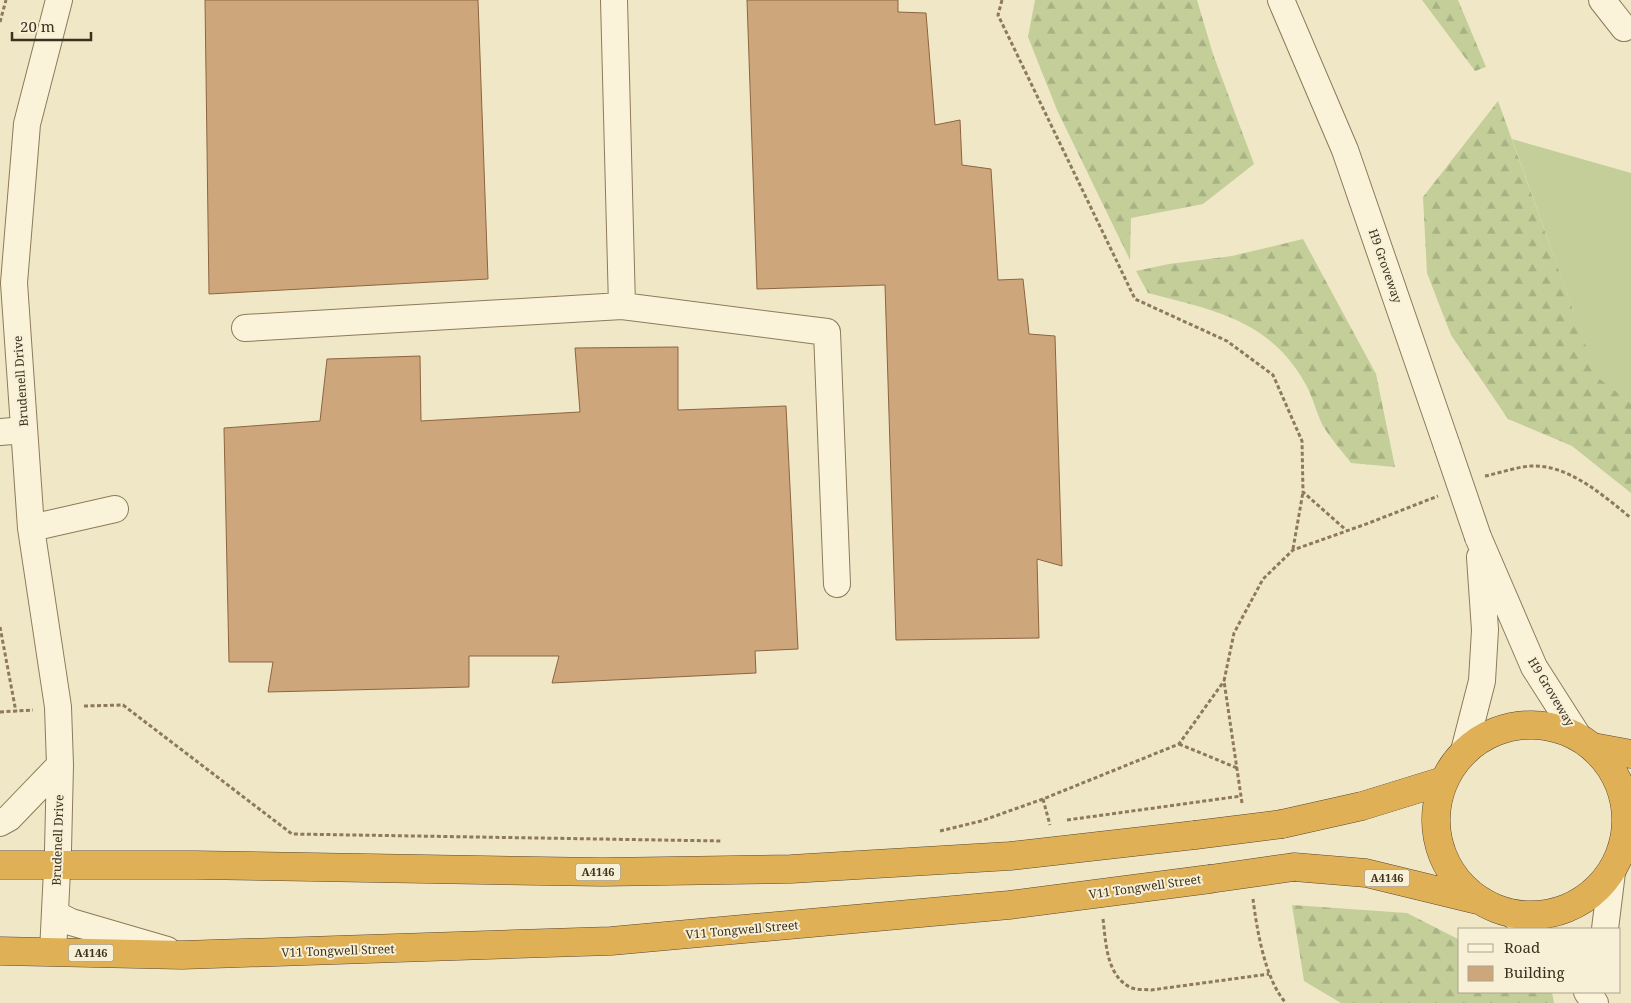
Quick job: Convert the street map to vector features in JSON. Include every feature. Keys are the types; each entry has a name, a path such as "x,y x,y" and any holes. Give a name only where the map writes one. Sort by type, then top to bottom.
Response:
{"highway":[{"name":"A4146","path":"1620,862 1586,899 1551,914 1522,922 1478,900 1454,877 1439,847 1435,814 1443,781 1464,751 1489,734 1519,725 1549,726 1585,741 1631,754"},
{"path":"1585,741 1618,780 1627,821 1620,862"},
{"name":"A4146","path":"0,865 195,865 602,872 791,870 1010,856 1282,824 1362,806 1443,781"},
{"name":"V11 Tongwell Street","path":"2,952 182,955 611,941 999,906 1294,867 1366,873 1478,900"}],"street":[{"name":"Brudenell Drive","path":"53,952 58,866 60,765 58,707 30,528 12,431 7,282 27,124 59,0"},
{"path":"614,0 622,306"},
{"name":"H9 Groveway","path":"1281,0 1346,150 1478,537 1534,667 1585,741"},
{"path":"1602,0 1624,28"},
{"path":"245,328 622,306 827,332 837,584"},
{"path":"30,528 114,509"},
{"name":"H9 Groveway","path":"1464,751 1482,681 1485,630 1478,537"},
{"name":"Brudenell Drive","path":"0,823 9,818 60,765"},
{"path":"1605,928 1620,862"},
{"path":"55,914 71,922 182,955"},
{"path":"1588,993 1596,1003"}],"path":[{"path":"0,22 6,0"},
{"path":"1002,0 998,15 1135,298 1227,341 1273,375 1302,441 1303,492 1293,550 1258,586 1234,633 1224,681 1242,809"},
{"path":"1303,492 1347,531"},
{"path":"0,627 16,712"},
{"path":"935,832 981,821 1043,799 1179,744 1224,681"},
{"path":"0,712 58,707 123,705 292,834 725,841"},
{"path":"1179,744 1237,768"},
{"path":"1049,822 1241,796"},
{"path":"1252,890 1269,974 1280,996 1286,1003"},
{"path":"1099,893 1109,960 1117,976 1132,988 1151,990 1269,974"}],"green space":[{"path":"1035,0 1197,0 1213,54 1254,164 1203,204 1131,218 1130,260 1057,110 1028,37"},
{"path":"1422,0 1458,0 1486,67 1475,71"},
{"path":"1498,101 1597,376 1631,403 1631,493 1572,446 1508,419 1451,335 1427,273 1423,197"},
{"path":"1512,139 1631,173 1631,403 1597,377"},
{"path":"1303,239 1376,374 1395,467 1351,463 1323,426 1305,383 1291,362 1275,345 1257,331 1217,312 1148,293 1136,271 1169,264 1232,256"},
{"path":"1292,905 1407,913 1458,939 1458,993 1552,993 1554,1003 1341,1003 1304,981"}],"building":[{"path":"205,0 478,0 488,279 209,294"},
{"path":"747,0 898,0 898,12 926,13 935,125 960,120 962,165 991,169 998,280 1023,279 1029,334 1055,336 1062,566 1037,559 1039,638 896,640 885,285 757,289"},
{"path":"678,347 678,410 786,406 798,649 755,651 756,673 552,683 559,656 469,656 469,687 268,692 273,662 229,662 224,428 320,421 327,359 420,356 421,421 580,412 575,348"}]}
